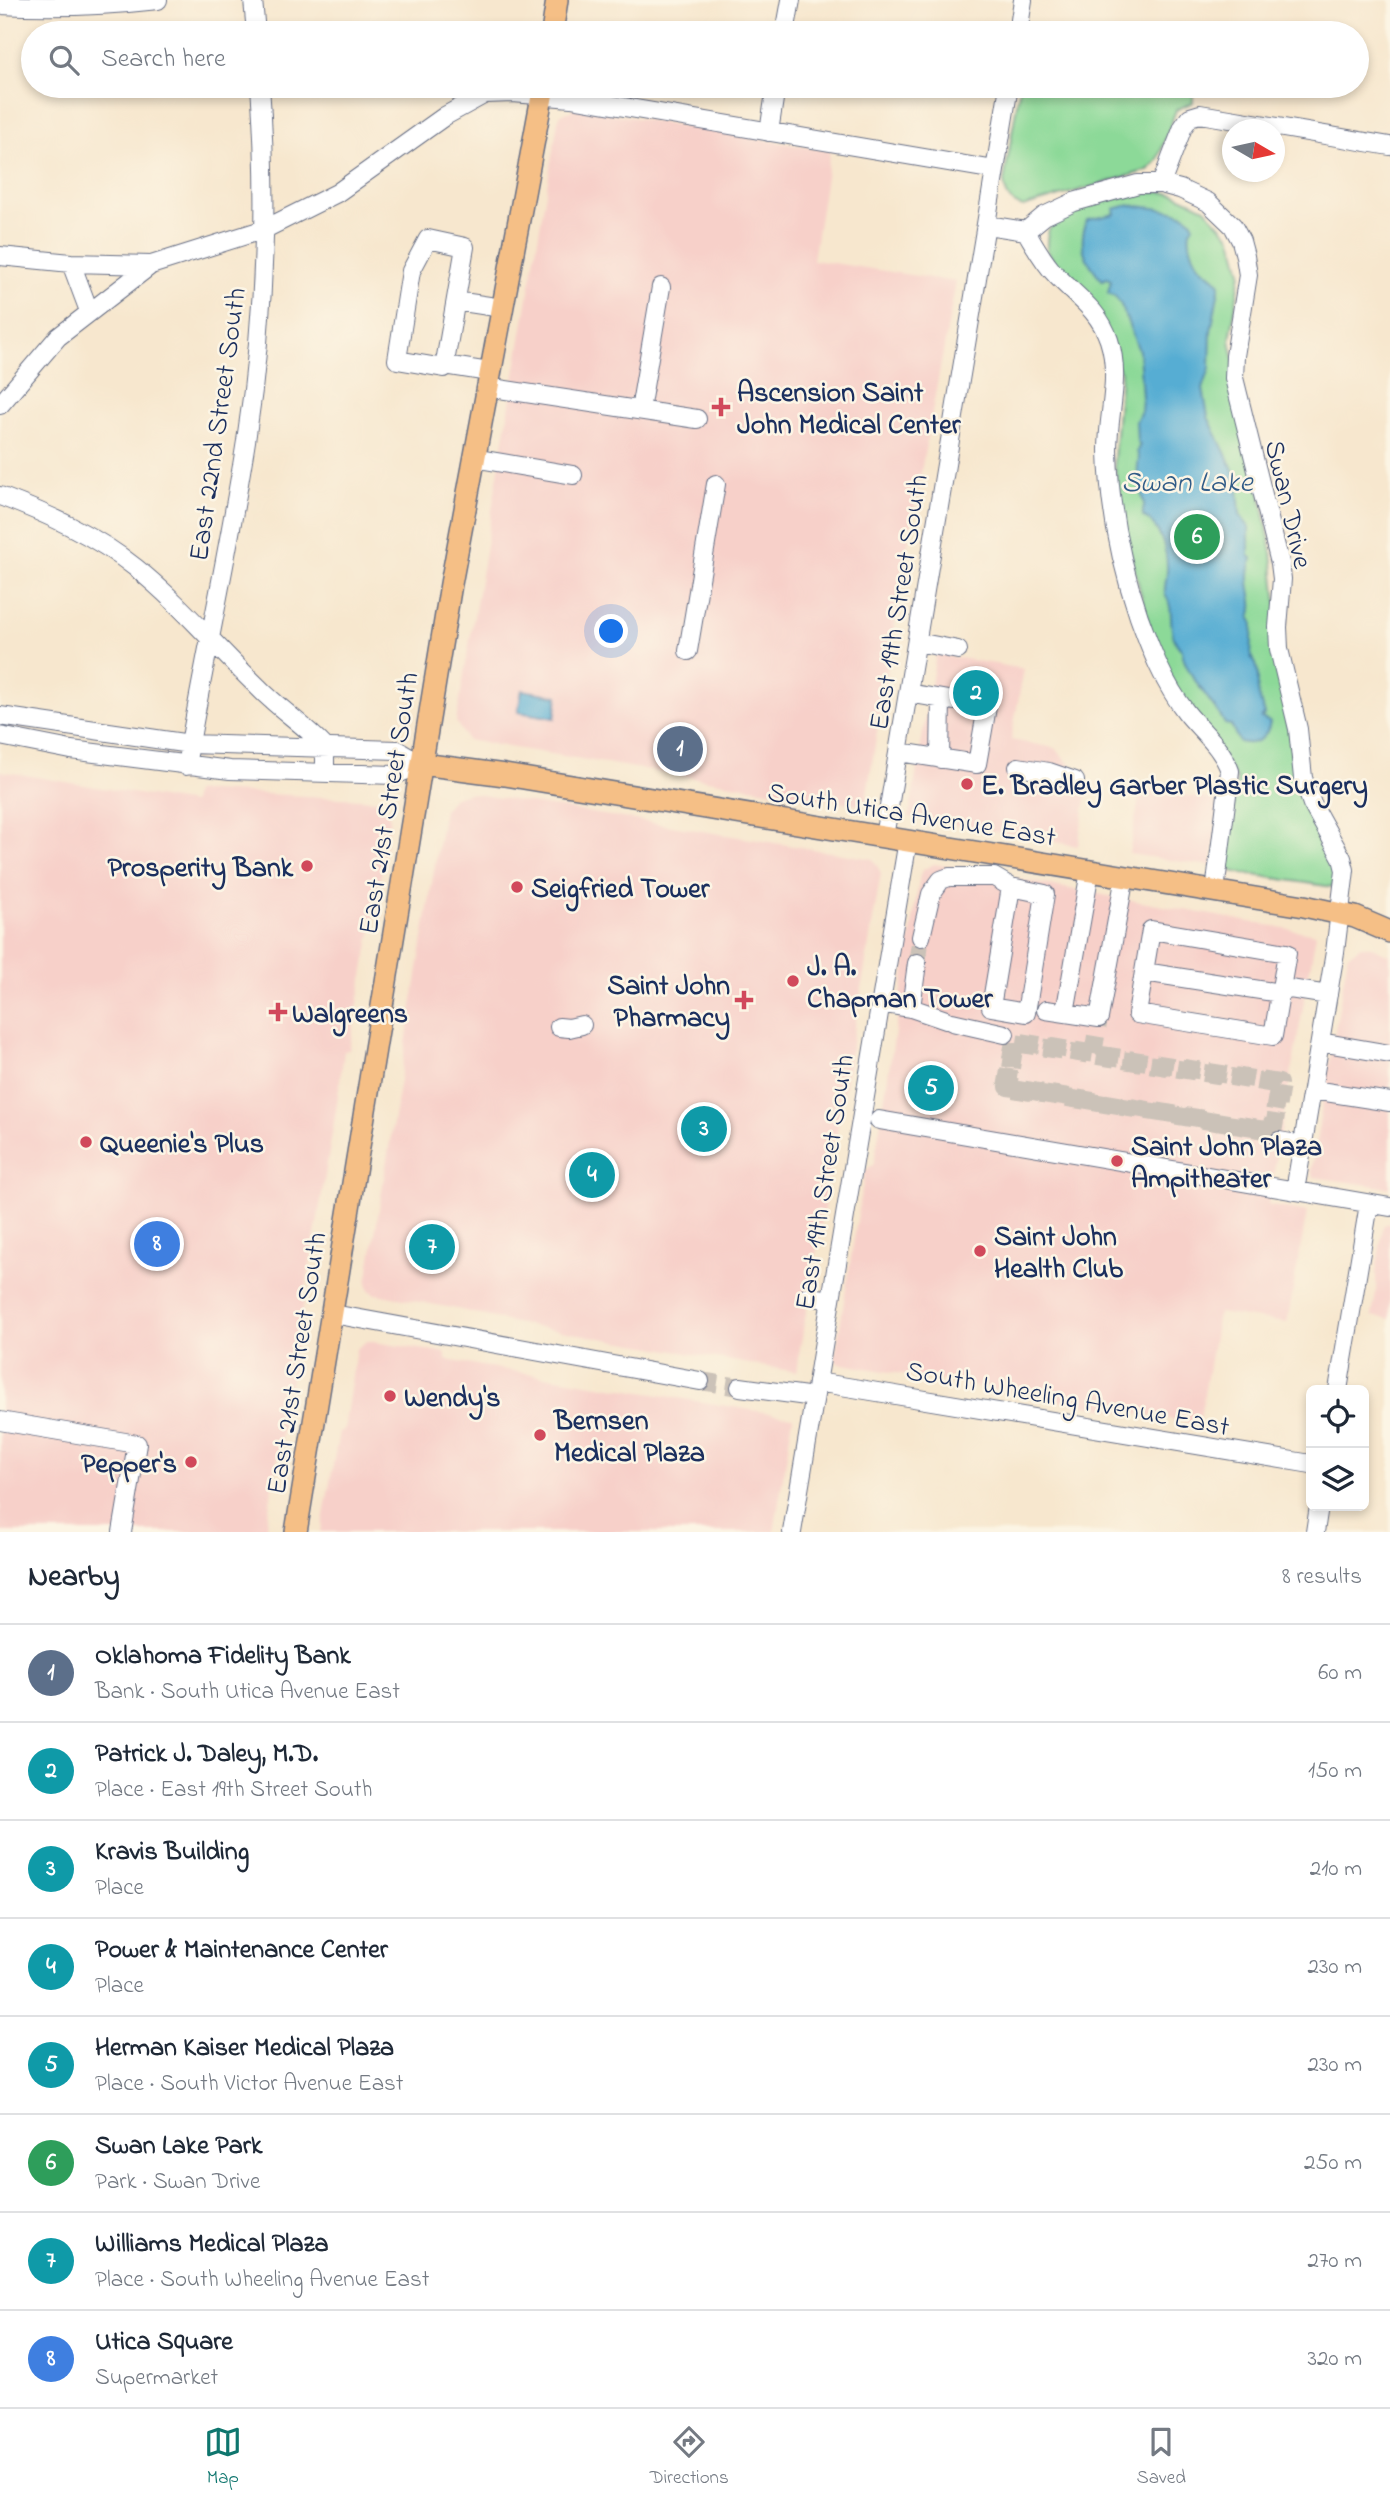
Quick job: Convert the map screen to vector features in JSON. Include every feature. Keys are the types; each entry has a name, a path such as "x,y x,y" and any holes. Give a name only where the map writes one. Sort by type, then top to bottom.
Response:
{"main road":[{"path":"554,21 557,0"},
{"name":"East 21st Street South","path":"296,1532 474,458 541,98"},
{"name":"South Utica Avenue East","path":"422,764 505,775 1215,891 1341,914 1390,932"}],"street":[{"path":"0,5 91,7 158,0"},
{"path":"253,0 255,21"},
{"path":"787,21 791,0"},
{"path":"1020,21 1023,0"},
{"name":"East 22nd Street South","path":"187,766 246,440 259,325 265,229 260,98"},
{"path":"0,405 58,337 151,265 265,229 337,193 465,103 476,98"},
{"path":"583,98 995,170"},
{"path":"769,132 774,98"},
{"name":"East 19th Street South","path":"884,837 1007,98"},
{"path":"987,225 1026,230 1044,216 1074,202 1138,184 1161,184 1182,127 1190,117 1200,114 1390,146"},
{"name":"Swan Drive","path":"1161,184 1196,194 1222,214 1233,226 1245,256 1248,275 1234,378 1280,563 1282,579 1279,649 1298,730 1303,778 1312,804 1342,858 1345,870 1341,914 1294,1191"},
{"path":"1026,230 1055,275 1084,299 1097,316 1108,338 1115,375 1108,427 1109,480 1113,514 1138,613 1167,684 1184,710 1226,759 1230,771 1215,891"},
{"path":"428,239 465,247 456,301 444,368 397,360 411,271 428,239"},
{"path":"0,256 151,265"},
{"path":"71,262 89,311"},
{"path":"640,410 661,287"},
{"path":"456,301 502,308"},
{"path":"445,365 488,379 697,419"},
{"path":"474,458 573,475"},
{"path":"688,651 716,484"},
{"path":"0,496 44,513 104,545 136,568 176,604 278,707 308,728 325,747 325,772"},
{"path":"916,642 958,650"},
{"path":"899,752 977,764 987,707 908,693"},
{"path":"940,759 954,701"},
{"name":"South Utica Avenue East","path":"0,716 190,744 398,750 422,764"},
{"name":"South Utica Avenue East","path":"0,736 71,750 187,766 395,775 422,764"},
{"path":"1018,767 1049,772 1075,781"},
{"name":"East 19th Street South","path":"792,1532 908,840"},
{"path":"1065,1013 1090,871"},
{"path":"1046,1010 1099,1018 1125,876"},
{"path":"921,937 931,894 941,880 949,877 994,877 1011,887 1045,894 1026,1013 991,1007 1011,887"},
{"path":"1151,930 1287,953 1273,1036 1137,1014 1144,972 1151,930"},
{"path":"911,1008 917,963"},
{"path":"1144,972 1280,993 1290,989 1327,1000"},
{"path":"879,1003 911,1008 949,1021 1005,1034"},
{"path":"559,1027 582,1025"},
{"path":"1320,1042 1390,1054"},
{"path":"1312,1090 1390,1102"},
{"path":"879,1120 1390,1207"},
{"path":"1279,1141 1303,1144"},
{"path":"1339,1385 1369,1204"},
{"path":"808,1296 830,1300"},
{"path":"333,1314 700,1381"},
{"name":"South Wheeling Avenue East","path":"740,1387 816,1389 1306,1463"},
{"path":"0,1421 137,1444 122,1532"},
{"path":"1315,1532 1318,1511"}],"shaded area":[{"name":"Ascension Saint John Medical Center","path":"572,107 830,151 813,260 956,282 910,531 865,806 467,740 456,722 558,121 561,114 571,111"},
{"path":"936,654 1024,669 1011,740 1055,748 1083,779 1089,781 1078,846 909,817"},
{"path":"0,771 192,803 194,792 210,791 378,800 390,817 350,1046 349,1050 344,1051 265,1532 0,1532"},
{"path":"1141,788 1220,801 1211,866 1129,854"},
{"path":"469,793 873,859 881,873 796,1372 515,1323 376,1294 369,1290 367,1283 444,809 454,797"},
{"path":"934,864 1316,934 1268,1205 1307,1212 1287,1323 1218,1313 1199,1424 837,1363 835,1357 865,1171 874,1164 920,875 922,870"},
{"path":"1361,946 1369,946 1390,955 1390,1188 1314,1177 1311,1171 1348,955"},
{"path":"1390,1224 1390,1319 1372,1316 1383,1226"},
{"path":"367,1341 446,1353 446,1360 793,1417 774,1532 321,1532 339,1432 344,1430 356,1349"}],"green space":[{"path":"1018,98 1193,98 1193,102 1176,110 1157,161 1148,170 1023,207 1009,198 1004,181"},
{"path":"1160,192 1175,194 1205,208 1232,238 1241,272 1230,340 1272,553 1292,760 1296,782 1335,857 1338,870 1332,887 1235,872 1226,866 1237,780 1173,682 1150,629 1122,520 1114,459 1121,372 1047,250 1050,228 1070,213 1101,202"}],"water":[{"name":"Swan Lake","path":"1129,205 1176,212 1191,220 1193,226 1190,239 1195,259 1220,284 1211,331 1210,368 1203,389 1208,417 1232,467 1238,488 1240,515 1249,527 1249,556 1252,558 1249,576 1252,607 1250,617 1253,622 1251,657 1257,669 1258,694 1265,714 1261,718 1270,722 1263,737 1255,742 1239,742 1231,725 1225,724 1188,668 1182,650 1173,637 1170,608 1165,594 1167,564 1164,548 1158,532 1143,516 1137,451 1140,444 1137,442 1136,421 1141,411 1142,398 1139,351 1121,305 1115,296 1108,293 1111,280 1102,280 1096,273 1087,259 1083,245 1087,220 1115,214 1114,209"},
{"path":"522,690 558,696 555,718 518,712"}],"tunnel":[{"path":"917,963 921,937"},
{"path":"1093,1054 1099,1018"},
{"path":"1271,1131 1006,1088 1014,1041 1279,1083 1271,1130 1008,1087 1015,1043 1281,1085 1273,1133"},
{"path":"700,1381 740,1387"}],"place":[{"name":"Ascension Saint John Medical Center","path":"721,407"},
{"name":"Swan Lake Park","path":"1197,537"},
{"name":"Patrick J. Daley, M.D.","path":"976,693"},
{"name":"Oklahoma Fidelity Bank","path":"680,749"},
{"name":"E. Bradley Garber Plastic Surgery","path":"967,784"},
{"name":"Prosperity Bank","path":"307,866"},
{"name":"Seigfried Tower","path":"517,887"},
{"name":"J. A. Chapman Tower","path":"793,981"},
{"name":"Saint John Pharmacy","path":"744,1000"},
{"name":"Walgreens","path":"278,1012"},
{"name":"Herman Kaiser Medical Plaza","path":"931,1088"},
{"name":"Kravis Building","path":"704,1129"},
{"name":"Queenie's Plus","path":"86,1142"},
{"name":"Saint John Plaza Ampitheater","path":"1117,1161"},
{"name":"Power & Maintenance Center","path":"592,1175"},
{"name":"Utica Square","path":"157,1244"},
{"name":"Williams Medical Plaza","path":"432,1247"},
{"name":"Saint John Health Club","path":"980,1251"},
{"name":"Wendy's","path":"390,1396"},
{"name":"Bernsen Medical Plaza","path":"540,1435"},
{"name":"Pepper's","path":"191,1462"}]}
